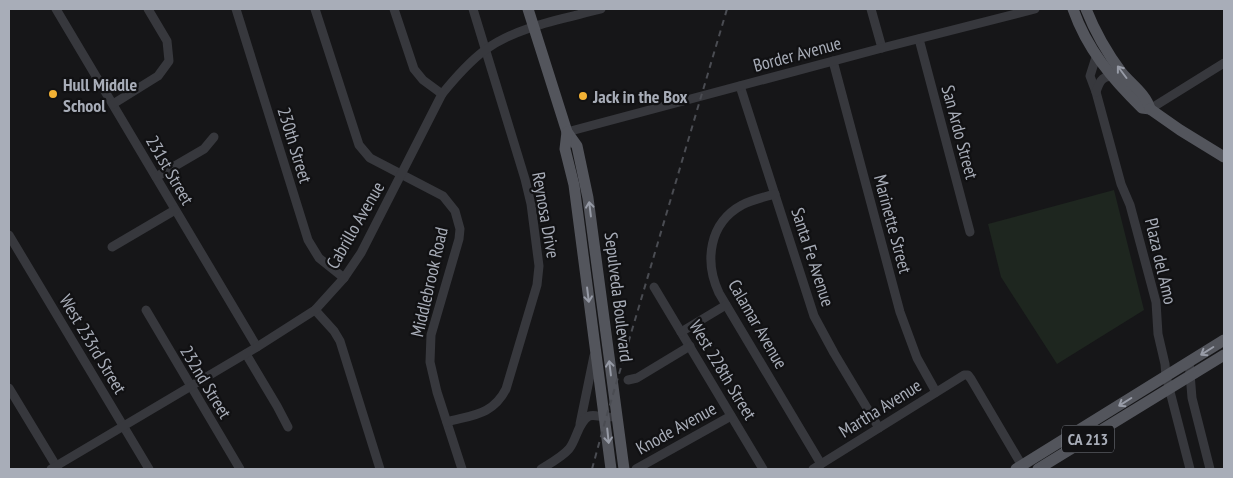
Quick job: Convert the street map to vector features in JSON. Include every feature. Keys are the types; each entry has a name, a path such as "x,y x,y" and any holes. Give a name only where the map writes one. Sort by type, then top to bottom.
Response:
{"main road":[{"name":"Sepulveda Boulevard","path":"528,9 567,132 577,146 582,168 594,246 611,417 611,469"},
{"path":"1073,9 1096,57 1111,76 1142,108 1150,109 1224,157"},
{"path":"1086,9 1108,53 1134,87 1148,100 1150,109"},
{"name":"Sepulveda Boulevard","path":"567,132 565,149 574,185 595,351 624,469"},
{"path":"582,247 594,246"},
{"name":"CA 213","path":"1043,464 1166,376 1224,340"},
{"name":"CA 213","path":"1021,468 1043,464 1224,355"}],"street":[{"name":"231st Street","path":"56,9 257,347"},
{"path":"113,104 158,76 169,61 167,41 148,9"},
{"name":"230th Street","path":"236,9 308,240 319,258 344,278"},
{"name":"Middlebrook Road","path":"315,9 359,145 370,158 444,196 450,202 458,219 459,239 432,330 430,347 432,374 462,469"},
{"path":"394,9 414,69 418,76 442,94"},
{"name":"Reynosa Drive","path":"447,422 487,410 495,406 501,399 506,389 539,275 531,204 525,179 473,9"},
{"name":"Cabrillo Avenue","path":"55,468 246,354 315,310 344,278 361,253 442,94 462,72 485,50 502,40 534,27 601,9"},
{"path":"871,9 882,48"},
{"name":"Border Avenue","path":"567,132 1035,9"},
{"name":"San Ardo Street","path":"919,39 970,232"},
{"name":"Plaza del Amo","path":"1096,57 1090,76 1121,184 1130,206 1156,302 1158,334 1166,376 1190,469"},
{"name":"Marinette Street","path":"833,61 900,312 917,358 936,392"},
{"path":"1150,109 1224,63"},
{"path":"1096,92 1098,83 1111,76"},
{"name":"Santa Fe Avenue","path":"740,86 814,316 879,428"},
{"path":"156,177 204,149 214,138"},
{"name":"Calamar Avenue","path":"775,194 749,202 732,211 712,240 710,249 712,273 715,284 726,305 821,464"},
{"path":"112,247 175,210"},
{"name":"West 233rd Street","path":"9,235 149,469"},
{"name":"West 228th Street","path":"654,288 763,469"},
{"path":"681,332 726,305"},
{"name":"232nd Street","path":"146,310 240,469"},
{"path":"315,310 334,331 340,341 380,469"},
{"path":"628,380 637,378 690,346"},
{"path":"541,469 562,455 575,441 595,351"},
{"path":"246,354 288,427"},
{"path":"1189,362 1192,398 1210,469"},
{"name":"Martha Avenue","path":"812,469 964,374 968,375 971,379 1021,468"},
{"path":"9,388 55,468"},
{"path":"578,431 588,416 611,417"},
{"name":"Knode Avenue","path":"636,469 731,416"}],"shaded area":[{"path":"1114,190 1144,310 1057,364 1001,277 988,224"}],"railway":[{"path":"592,469 727,9"}],"place":[{"name":"Hull Middle School","path":"53,94"},
{"name":"Jack in the Box","path":"583,96"}]}
